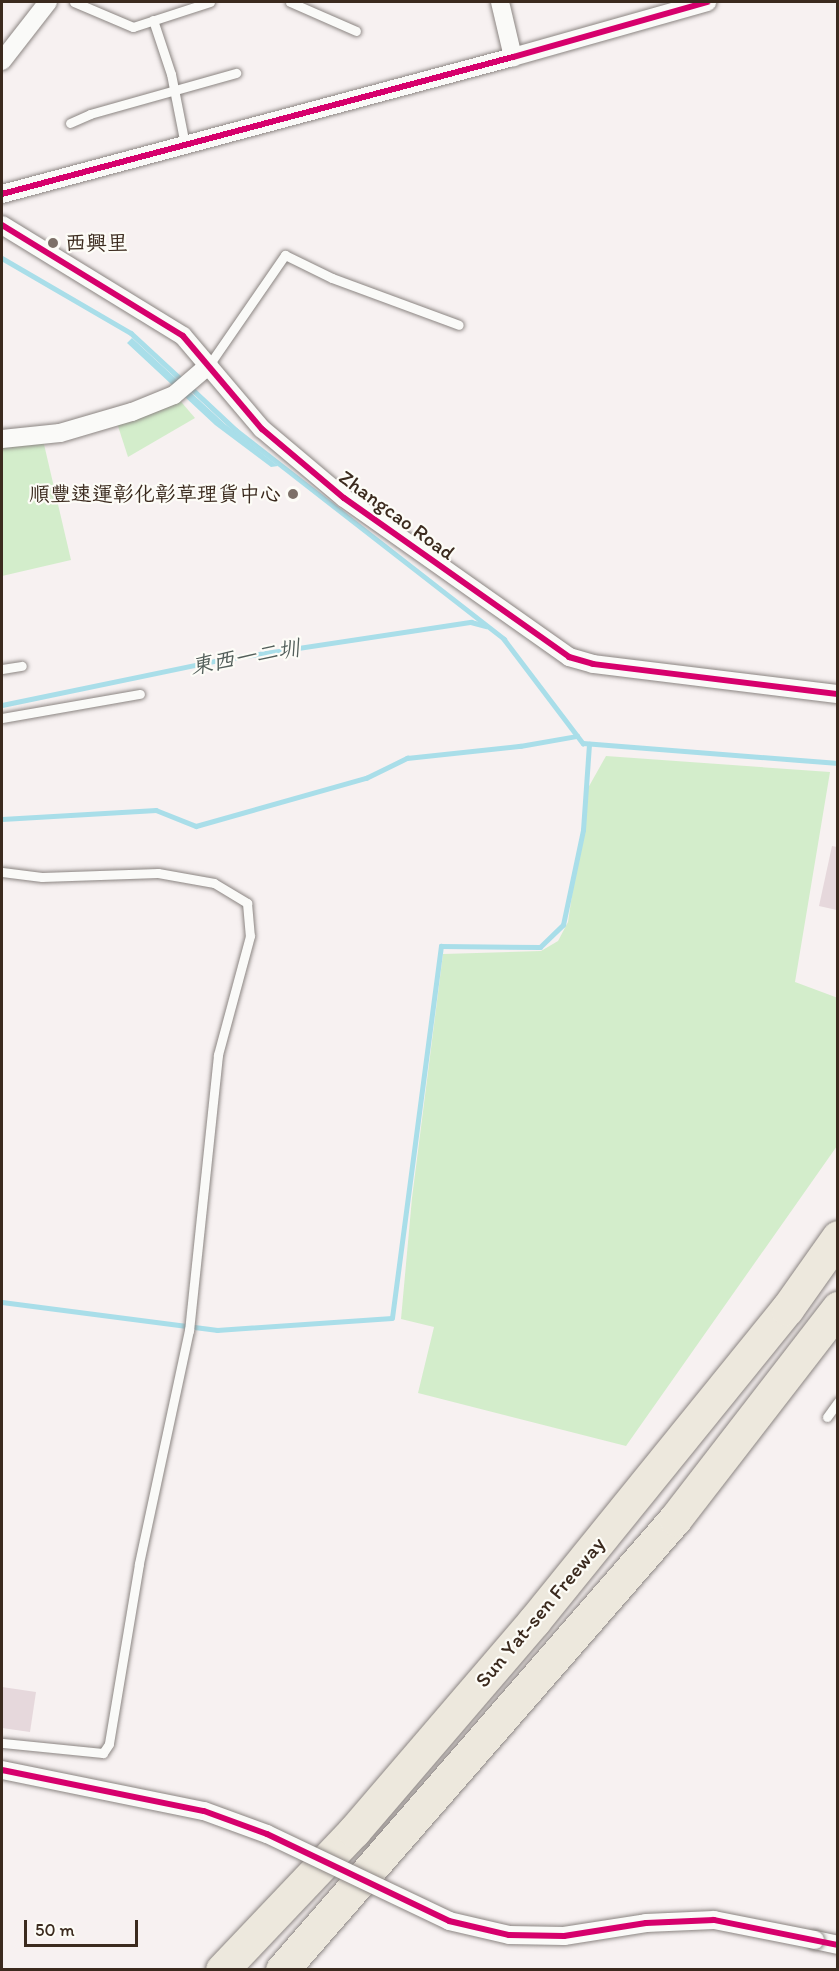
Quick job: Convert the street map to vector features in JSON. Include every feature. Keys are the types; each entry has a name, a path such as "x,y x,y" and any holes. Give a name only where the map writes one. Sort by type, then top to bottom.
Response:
{"highway":[{"name":"Sun Yat-sen Freeway","path":"222,1970 354,1831 534,1621 787,1309 837,1237"},
{"name":"Sun Yat-sen Freeway","path":"282,1970 675,1519 837,1308"}],"street":[{"path":"2,61 48,2"},
{"path":"500,2 513,57"},
{"path":"2,194 513,57 707,2"},
{"name":"Zhangcao Road","path":"2,225 183,336 262,429 344,498 569,657 593,664 837,694"},
{"path":"2,439 60,433 132,412 178,391 209,365"},
{"path":"2,1770 204,1811 267,1834 449,1921 508,1935 564,1936 646,1923 714,1920 837,1945"}],"lane":[{"path":"74,2 133,27 210,2"},
{"path":"290,2 356,30"},
{"path":"153,20 171,74 185,145"},
{"path":"70,123 90,114 236,73"},
{"path":"209,365 285,255 332,278 459,325"},
{"path":"2,669 22,666"},
{"path":"2,718 140,694"},
{"path":"2,872 42,877 158,873 214,884 248,903 250,936 218,1055 189,1330 140,1564 108,1744 103,1753 2,1743"},
{"path":"827,1417 837,1402"}],"green space":[{"path":"177,397 195,418 128,457 117,423"},
{"path":"43,440 71,560 2,576 2,445"},
{"path":"606,756 830,772 795,982 838,998 837,1146 626,1446 418,1393 434,1327 401,1319 412,1198 443,954 541,951 558,941 568,922 588,788"}],"water":[{"path":"132,338 225,424 278,466 271,467 215,425 127,343"}],"building":[{"path":"832,846 837,847 837,910 819,906"},
{"path":"2,1687 36,1692 30,1732 2,1728"}],"waterway":[{"path":"2,258 131,333 182,380"},
{"path":"191,388 236,430 504,639 583,743 838,763"},
{"name":"東西一二圳","path":"2,705 225,659 471,622 486,626"},
{"path":"2,819 156,810 196,826 366,778 407,758 520,746 577,736"},
{"path":"2,1302 217,1330 392,1318 441,946 540,947 563,925 583,830 589,744"}],"cycle path":[{"path":"2,194 513,57 707,2"},
{"path":"2,225 183,336 262,429 344,498 569,657 593,664 838,694"},
{"path":"2,1770 204,1811 267,1834 449,1921 509,1935 564,1936 646,1923 714,1920 838,1945"}],"place":[{"name":"西興里","path":"53,243"},
{"name":"順豐速運彰化彰草理貨中心","path":"293,494"}]}
